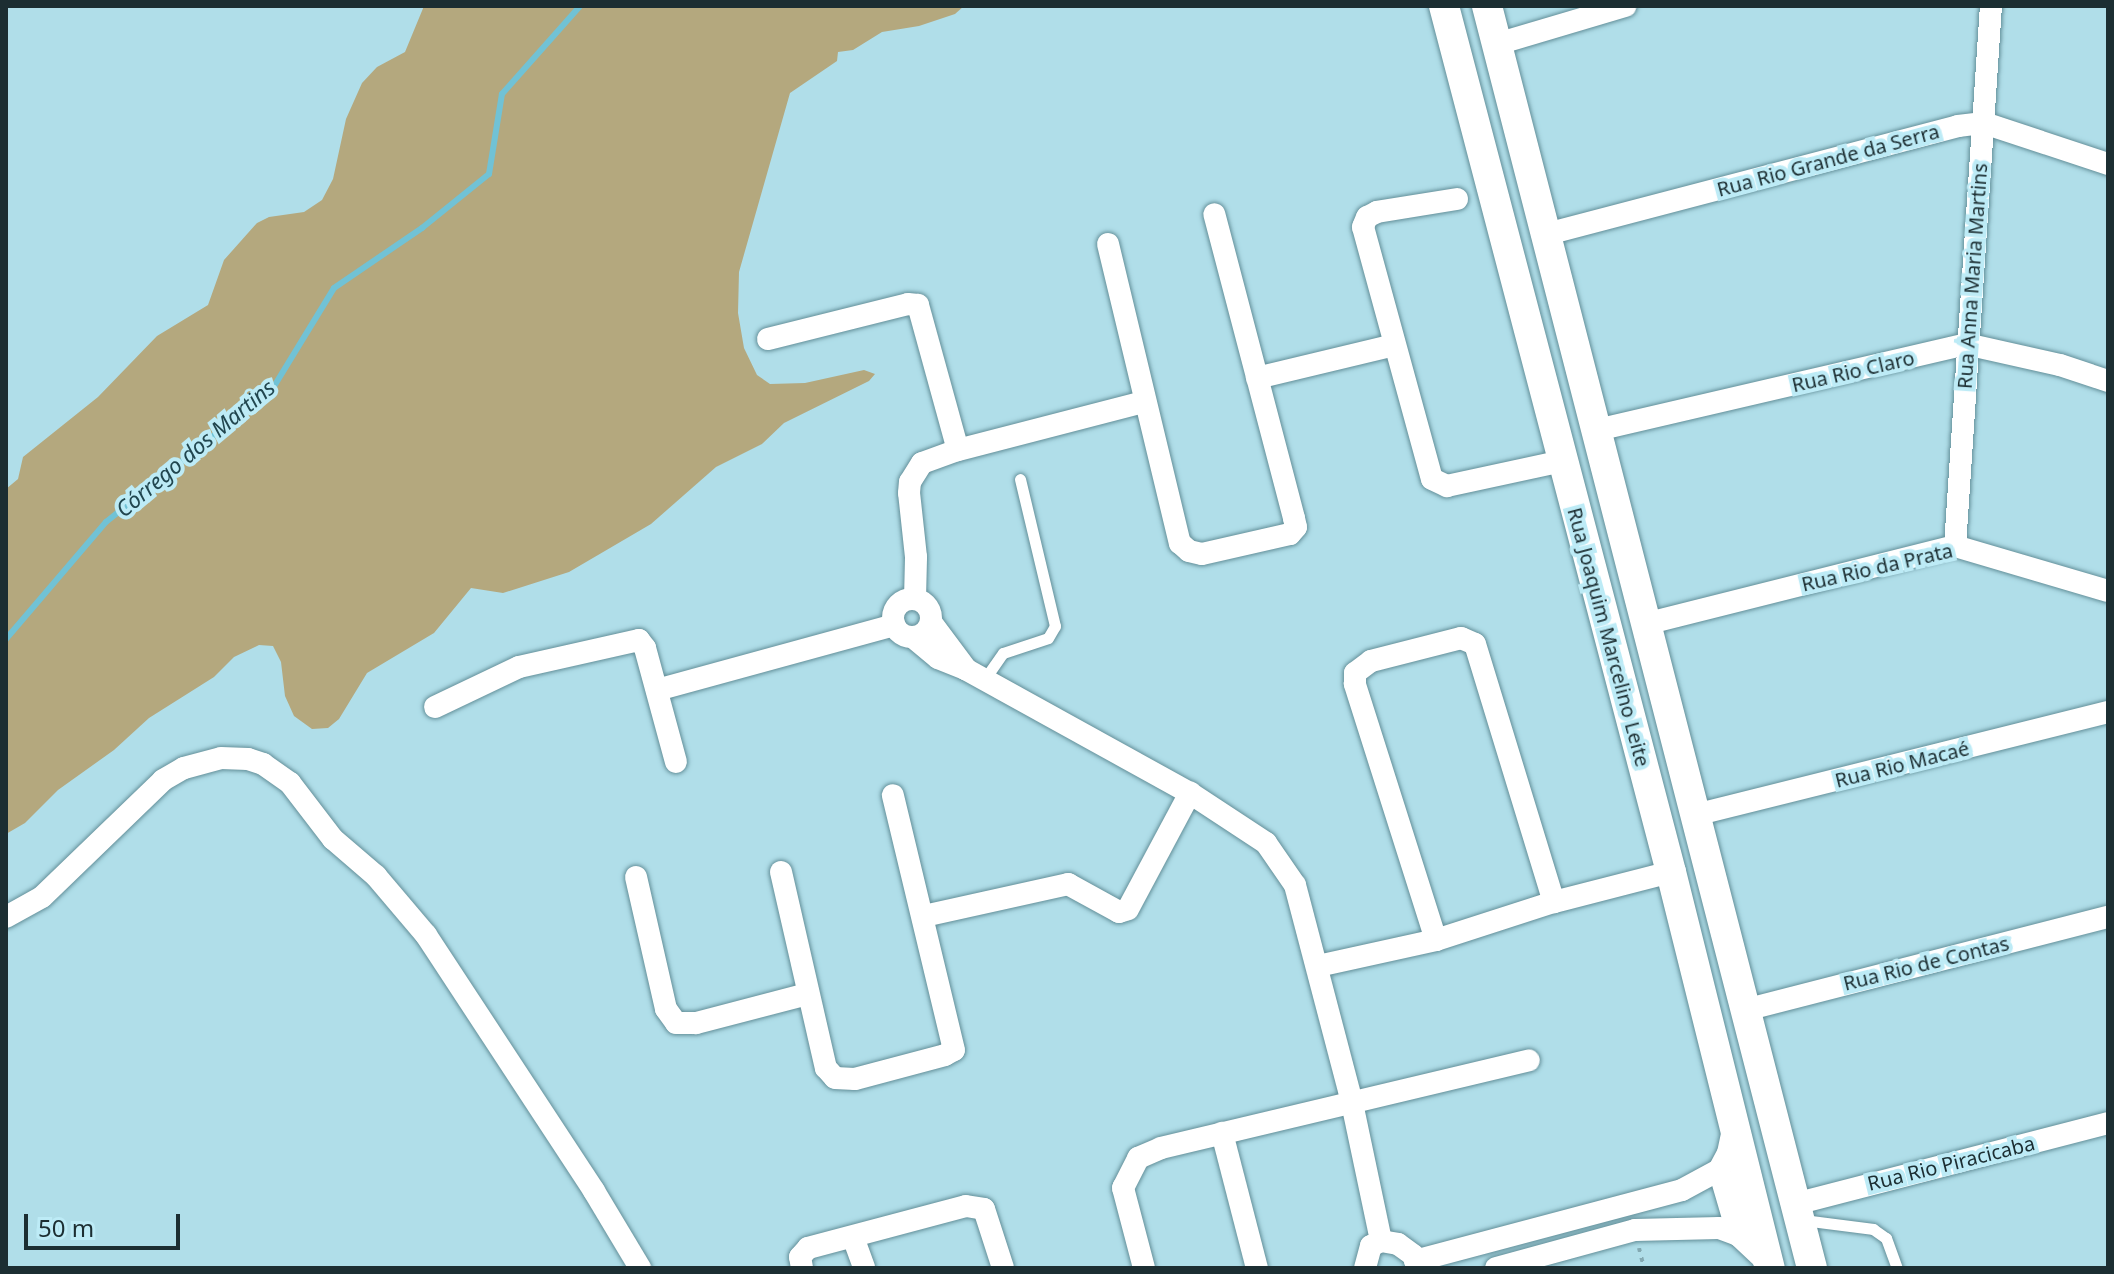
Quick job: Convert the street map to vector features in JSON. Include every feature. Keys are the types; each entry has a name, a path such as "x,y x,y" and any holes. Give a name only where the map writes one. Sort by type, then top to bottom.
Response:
{"main road":[{"name":"Rua Joaquim Marcelino Leite","path":"1444,6 1771,1267"},
{"path":"1462,6 1475,37 1486,44 1497,44"},
{"name":"Rua Joaquim Marcelino Leite","path":"1487,6 1812,1268"},
{"path":"1566,474 1585,502 1597,501 1604,495 1609,481"},
{"path":"1584,546 1602,536 1623,536"},
{"path":"1702,997 1715,993 1725,996 1732,1005 1761,1121 1784,1161"}],"street":[{"path":"1497,44 1625,6"},
{"name":"Rua Anna Maria Martins","path":"1955,546 1966,344 1991,6"},
{"name":"Rua Rio Grande da Serra","path":"1547,234 1958,126 1984,123 2108,164"},
{"path":"1457,199 1367,217 1363,227 1432,479 1447,486 1566,474"},
{"path":"1108,244 1180,543 1189,551 1202,554 1290,534 1296,527 1214,214"},
{"path":"768,339 908,304 918,305 958,450"},
{"name":"Rua Rio Claro","path":"1597,430 1966,344 2060,365 2108,381"},
{"path":"1257,378 1394,345"},
{"path":"1144,402 958,450 922,463 910,482 916,557 909,601 894,612 894,625 902,635 914,638 938,658 976,675 1190,793 1266,843 1295,885 1352,1103 1381,1241"},
{"name":"Rua Rio da Prata","path":"1645,624 1955,546 2108,591"},
{"path":"909,601 926,605 931,622 976,675"},
{"path":"914,638 925,633 931,622"},
{"path":"657,690 894,625"},
{"path":"1436,940 1355,684 1355,673 1371,661 1461,638 1475,644 1554,902"},
{"path":"435,707 519,667 630,639 639,640 645,648 676,762"},
{"name":"Rua Rio Macaé","path":"1695,815 2108,712"},
{"path":"6,917 42,897 163,780 184,768 221,758 248,759 263,764 290,783 333,839 376,876 426,935 586,1178 640,1268"},
{"path":"924,916 1068,884 1119,912 1128,909 1190,793"},
{"path":"781,872 826,1068 835,1078 855,1079 954,1050 893,795"},
{"path":"1318,966 1436,940 1554,902 1671,872"},
{"path":"636,877 666,1009 676,1023 696,1023 807,994"},
{"name":"Rua Rio de Contas","path":"1745,1010 2108,917"},
{"path":"1144,1268 1123,1188 1138,1158 1222,1133 1529,1060"},
{"path":"1365,1268 1371,1246 1381,1241 1398,1244 1416,1265 1682,1190 1719,1170 1728,1153 1735,1121"},
{"name":"Rua Rio Piracicaba","path":"1797,1212 2108,1123"},
{"path":"1222,1133 1257,1268"},
{"path":"1719,1170 1738,1235"},
{"path":"802,1268 800,1257 808,1248 966,1206 984,1209 1003,1268"},
{"path":"1496,1268 1635,1230 1719,1228 1738,1235 1771,1267"},
{"path":"853,1237 864,1268"}],"lane":[{"path":"976,675 1003,653 1048,638 1055,626 1020,479"},
{"path":"1797,1212 1873,1229 1886,1238 1897,1268"}],"shaded area":[{"path":"424,6 964,6 955,14 919,26 882,32 853,50 838,52 837,61 790,93 739,272 738,313 744,348 757,375 770,384 805,383 864,370 875,374 869,381 784,423 762,444 716,467 651,524 569,572 503,593 471,588 434,633 367,673 339,719 328,728 312,729 294,716 285,696 281,662 273,646 259,645 234,657 214,677 149,718 114,750 58,790 25,823 6,834 6,489 18,479 23,457 98,397 157,336 208,305 224,260 257,223 269,217 304,212 322,200 333,179 346,119 362,83 377,67 405,52"}],"waterway":[{"name":"Córrego dos Martins","path":"6,639 106,522 273,388 334,288 422,228 489,174 502,94 580,6"}]}
